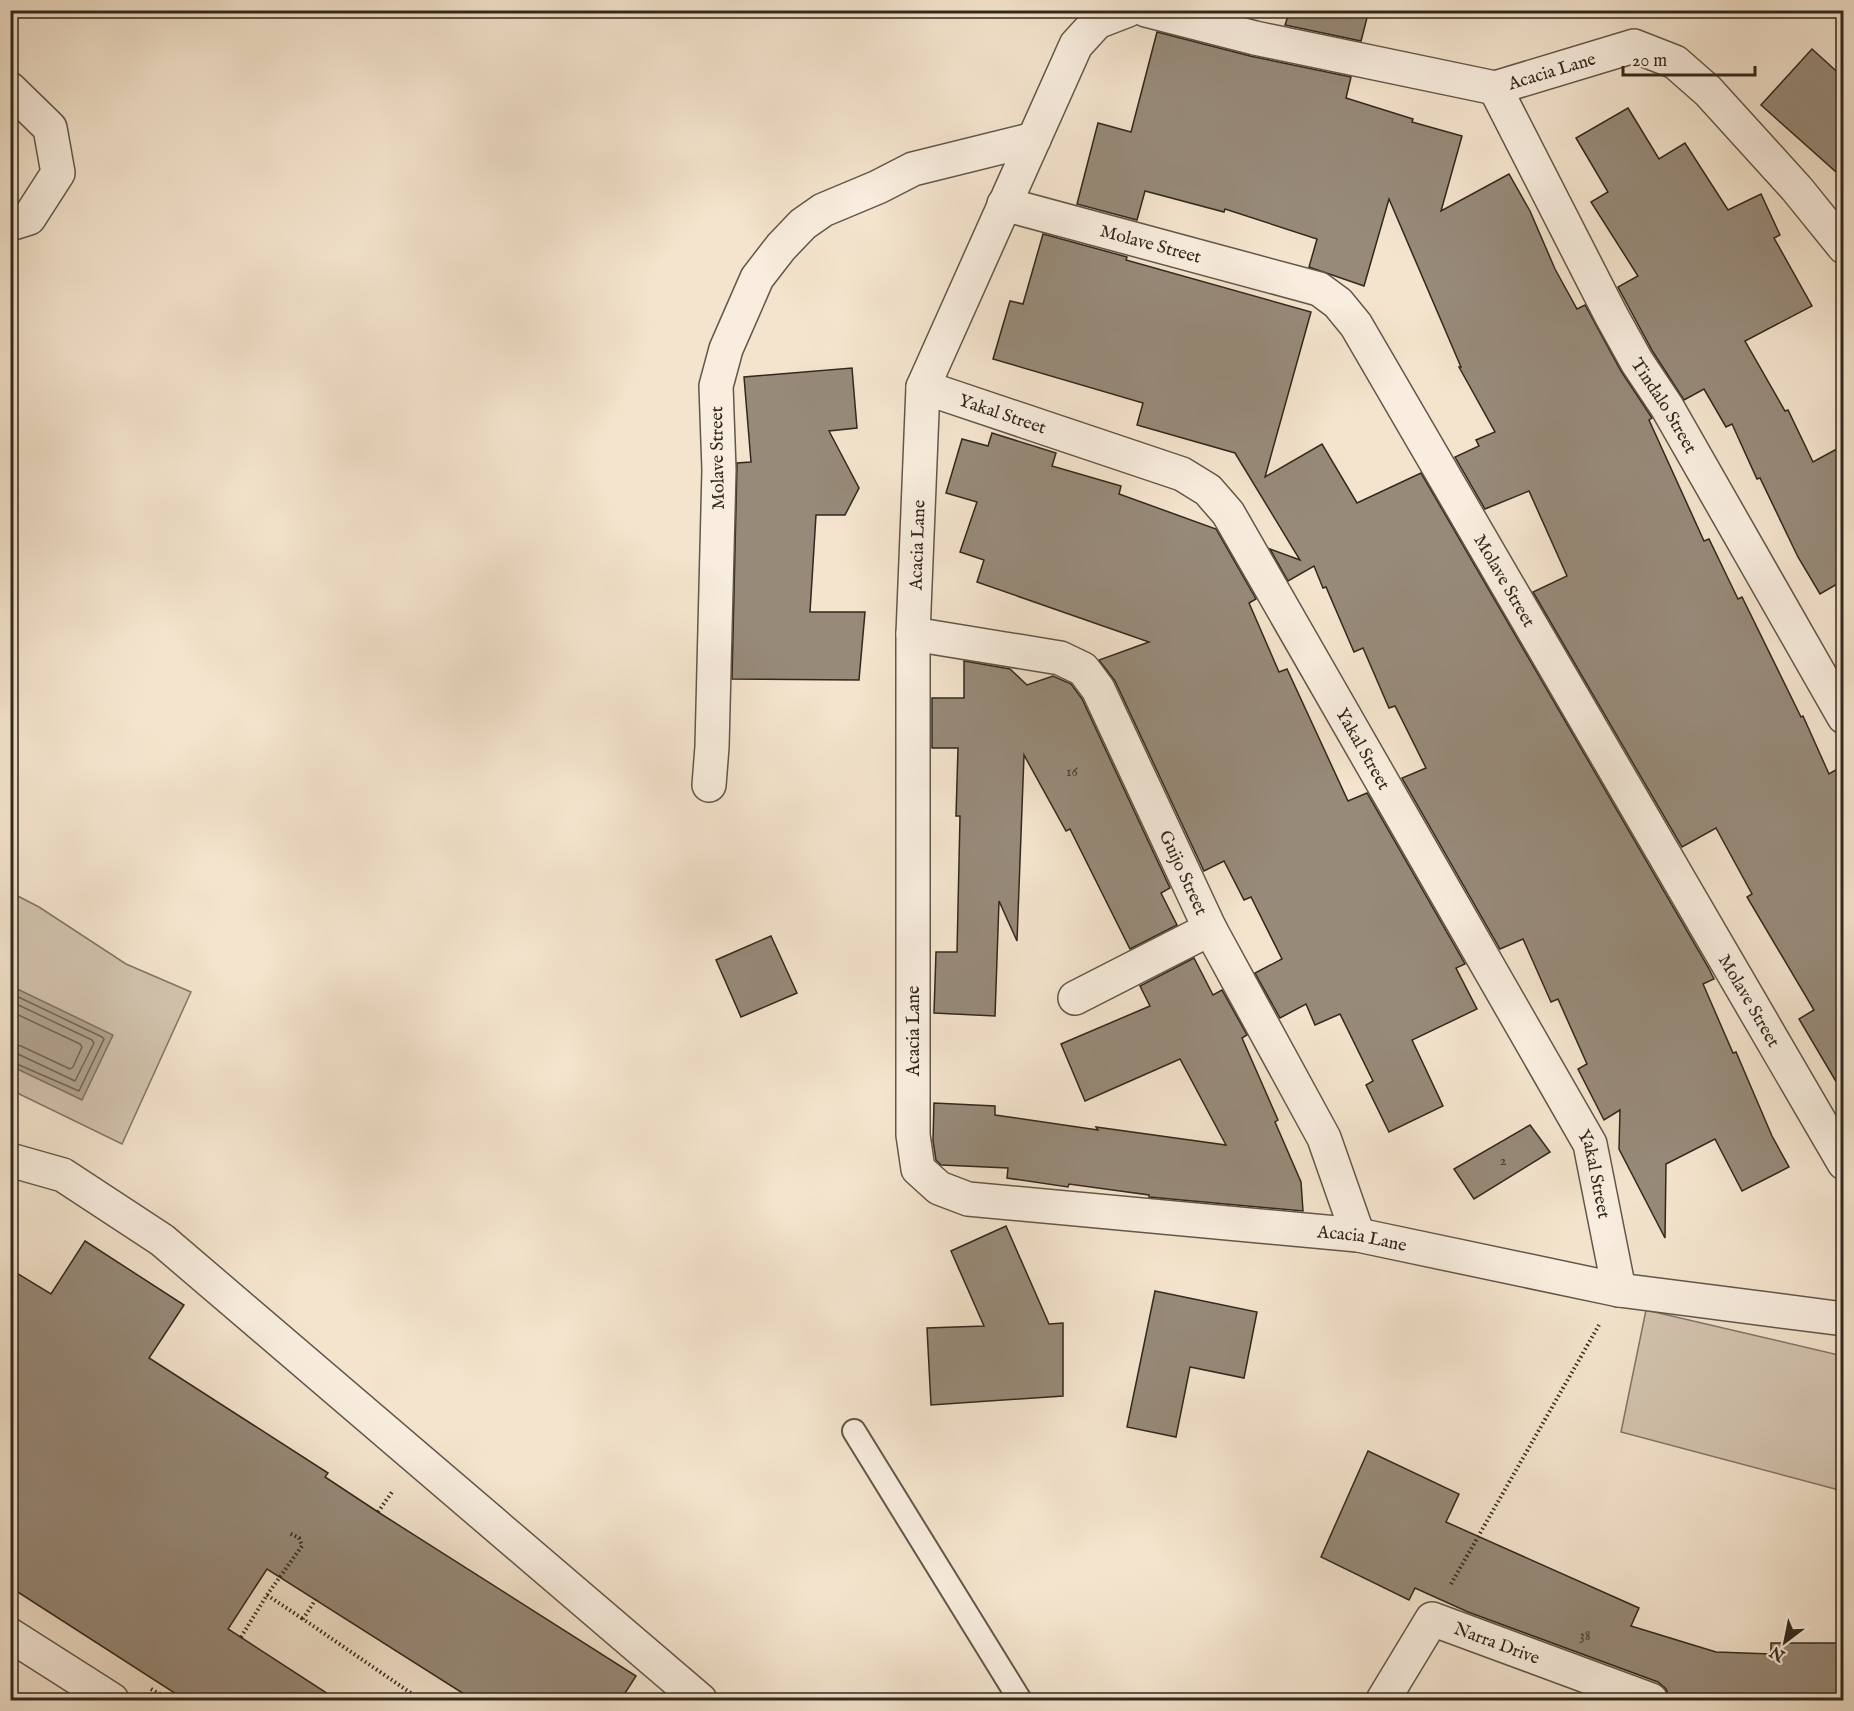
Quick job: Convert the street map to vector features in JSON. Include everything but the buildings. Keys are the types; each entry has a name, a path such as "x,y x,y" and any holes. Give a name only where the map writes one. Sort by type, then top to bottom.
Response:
{"street":[{"name":"Acacia Lane","path":"1128,10 1097,22 1076,45 923,387 913,634 913,1135 918,1168 939,1188 968,1199 1358,1235 1619,1290 1844,1319"},
{"name":"Acacia Lane","path":"1146,10 1255,38 1495,88 1634,46 1675,62 1708,91 1790,180 1844,247"},
{"name":"Tindalo Street","path":"1495,88 1636,362 1667,407 1844,717"},
{"path":"10,89 50,128 58,173 29,218 10,224"},
{"name":"Molave Street","path":"709,785 719,471 716,386 726,348 757,278 781,247 804,224 823,210 878,187 913,169 1034,139"},
{"name":"Molave Street","path":"1004,204 1319,289 1338,303 1356,325 1844,1163"},
{"name":"Yakal Street","path":"923,387 1182,474 1208,490 1228,513 1590,1144 1619,1290"},
{"name":"Guijo Street","path":"913,634 1060,657 1083,669 1098,689 1210,929 1324,1138 1358,1235"},
{"path":"1075,998 1210,929"},
{"path":"10,1160 63,1175 162,1240 700,1701"},
{"name":"Narra Drive","path":"1383,1701 1432,1619 1651,1701"},
{"path":"10,1635 112,1701"}],"lane":[{"path":"854,1431 1020,1701"}],"path":[{"path":"1432,1619 1619,1290"},
{"path":"241,1637 302,1546 299,1538 290,1533"},
{"path":"267,1595 421,1701"},
{"path":"303,1619 316,1599"}],"shaded area":[{"path":"10,892 39,907 126,964 191,992 122,1144 11,1090"},
{"path":"1646,1310 1843,1356 1844,1470 1839,1490 1621,1432"}],"water":[{"path":"11,986 113,1035 82,1100 11,1066"}]}
